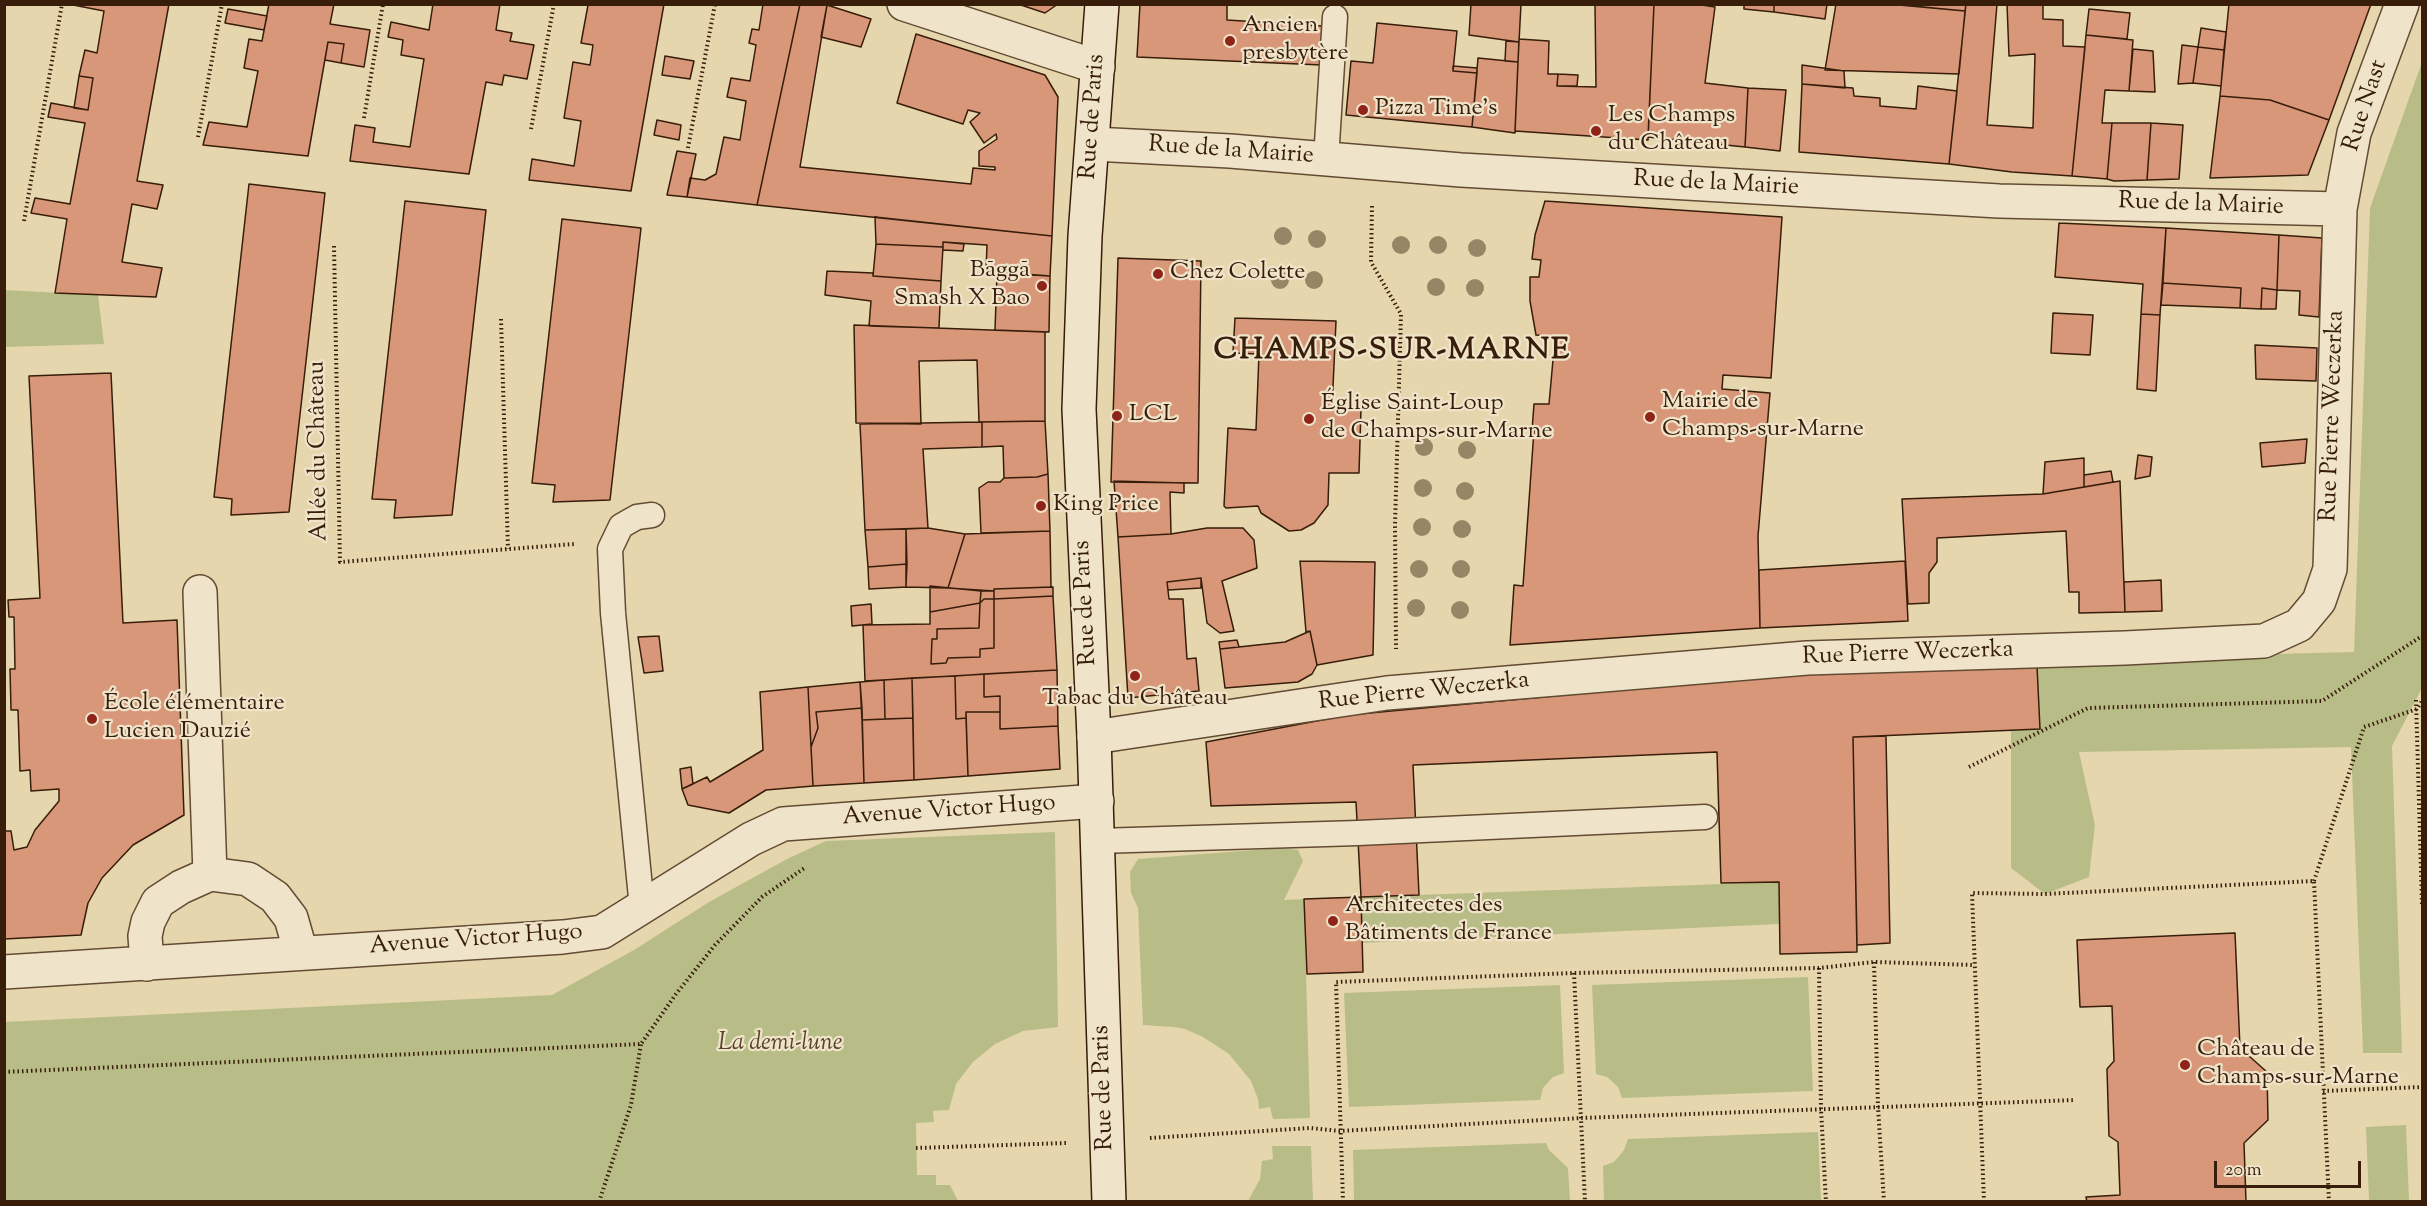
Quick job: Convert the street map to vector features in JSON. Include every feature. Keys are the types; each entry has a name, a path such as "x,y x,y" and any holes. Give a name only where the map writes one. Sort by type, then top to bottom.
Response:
{"street":[{"path":"904,4 1098,67"},
{"name":"Rue de Paris","path":"1102,4 1085,236 1079,409 1095,737 1109,1202"},
{"name":"Rue Nast","path":"2340,209 2354,133 2402,4"},
{"name":"Rue de la Mairie","path":"1093,144 2000,201 2340,209"},
{"name":"Rue Pierre Weczerka","path":"1095,737 1396,693 1807,658 2125,648 2264,640 2298,625 2319,601 2330,568 2340,209"},
{"path":"200,592 210,874"},
{"name":"Avenue Victor Hugo","path":"4,972 563,937 602,932 751,839 783,824 1097,801"},
{"path":"147,964 145,936 148,922 158,902 181,887 210,874 248,879 275,897 291,918 301,953"}],"lane":[{"path":"1326,159 1335,17"},
{"path":"642,908 613,613 610,549 621,526 637,517 652,515"},
{"path":"1098,841 1705,817"}],"path":[{"path":"24,221 62,4"},
{"path":"198,137 222,4"},
{"path":"364,118 383,4"},
{"path":"531,129 554,4"},
{"path":"687,148 715,4"},
{"path":"1374,163 1371,262 1401,314 1395,525 1396,693"},
{"name":"Allée du Château","path":"334,246 340,562 613,541"},
{"path":"501,319 508,549"},
{"path":"1969,767 2088,708 2322,701 2422,636"},
{"path":"2416,700 2422,905"},
{"path":"2329,1202 2314,881 2364,727 2417,709 2422,701"},
{"path":"599,1202 631,1105 641,1044 676,994 715,945 762,897 805,867 817,865"},
{"path":"1984,1202 1972,893 2045,894 2314,881"},
{"path":"1343,1202 1336,982 1574,973 1819,968 1874,962 1974,965"},
{"path":"1874,962 1878,1107 1884,1202"},
{"path":"1819,968 1821,1109 1826,1202"},
{"path":"1574,973 1585,1202"},
{"path":"4,1072 641,1044"},
{"path":"2323,1091 2422,1087"},
{"path":"1140,1139 1310,1128 1340,1131 1581,1118 2075,1100"},
{"path":"916,1148 1071,1143"}],"green space":[{"path":"2422,62 2422,688 2392,746 2402,1053 2363,1053 2351,747 2079,752 2095,825 2089,877 2045,894 2011,868 2011,730 2040,728 2037,666 2077,659 2354,652 2370,208"},
{"path":"5,290 98,295 104,344 5,347"},
{"name":"La demi-lune","path":"1055,832 1058,1027 1023,1031 995,1044 973,1062 956,1084 949,1110 933,1111 934,1122 916,1123 917,1175 936,1175 936,1185 950,1185 958,1201 5,1201 5,1022 552,995 634,950 709,902 787,859 826,841"},
{"path":"1281,848 1298,850 1303,861 1284,900 1304,899 1310,1118 1273,1119 1270,1107 1259,1109 1251,1081 1229,1054 1203,1037 1185,1029 1143,1025 1138,908 1131,893 1130,872 1138,859"},
{"path":"1779,882 1779,924 1362,943 1361,897"},
{"path":"1808,977 1813,1091 1622,1098 1618,1087 1607,1077 1596,1074 1592,985"},
{"path":"1560,985 1564,1073 1553,1077 1543,1088 1540,1100 1349,1107 1344,993"},
{"path":"2406,1125 2409,1201 2369,1201 2366,1127"},
{"path":"1818,1132 1821,1201 1604,1201 1603,1166 1614,1162 1624,1150 1628,1139"},
{"path":"1546,1143 1549,1150 1568,1168 1570,1201 1354,1201 1353,1150"},
{"path":"1272,1146 1311,1146 1313,1201 1248,1201 1260,1179 1262,1161 1273,1159"}],"building":[{"path":"68,4 169,4 137,181 163,185 157,209 132,204 122,262 162,268 156,297 55,293 67,219 31,213 35,198 70,204 85,123 48,117 51,103 88,110 93,78 79,76 85,50 97,53 104,11"},
{"path":"269,4 334,4 330,24 370,30 364,67 341,63 344,44 328,42 308,156 203,145 209,122 247,127 258,71 244,68 249,39 262,41"},
{"path":"433,4 500,4 496,30 512,33 510,41 534,45 527,79 504,75 502,85 486,82 469,174 350,161 355,125 375,128 373,142 410,147 424,59 401,55 403,40 388,37 391,22 429,30"},
{"path":"585,4 664,4 631,191 529,180 532,159 574,166 581,121 564,118 573,62 590,65 593,45 581,43 588,5"},
{"path":"763,4 800,4 757,205 687,197 690,178 705,180 716,174 724,137 740,140 746,101 727,97 731,78 750,81 756,45 749,43 752,29 759,30"},
{"path":"800,4 827,5 800,167 971,184 973,168 995,170 995,167 979,166 979,151 997,139 996,134 984,143 970,122 980,113 968,110 963,124 897,103 916,34 1045,75 1058,97 1052,236 757,205"},
{"path":"1018,4 1058,4 1045,13"},
{"name":"Ancien presbytère","path":"1140,4 1227,4 1227,20 1323,26 1322,65 1137,57"},
{"path":"1471,4 1521,4 1519,42 1469,35"},
{"path":"1595,4 1654,4 1648,140 1515,131 1519,39 1549,41 1548,74 1558,74 1557,86 1596,87"},
{"path":"1654,4 1695,4 1715,7 1705,83 1748,88 1745,147 1648,137"},
{"path":"1744,4 1774,4 1774,12 1744,9"},
{"path":"1774,4 1827,4 1825,19 1774,12"},
{"path":"1836,4 1888,4 1965,11 1959,74 1825,70"},
{"path":"1892,4 1966,4 1965,11"},
{"path":"1966,4 1997,4 1987,125 2033,128 2035,54 2009,56 2007,4 2043,4 2043,19 2063,20 2063,46 2085,47 2072,176 2012,172 1949,164"},
{"path":"2229,4 2371,4 2329,120 2270,100 2220,96"},
{"path":"827,5 871,19 861,47 821,37"},
{"path":"228,9 267,16 264,30 225,23"},
{"path":"2089,9 2130,13 2127,39 2086,35"},
{"path":"1377,23 1457,31 1453,71 1477,73 1472,127 1346,115 1351,61 1373,63"},
{"path":"2201,28 2226,32 2224,50 2198,47"},
{"path":"2086,35 2133,40 2129,91 2105,90 2102,123 2112,123 2107,179 2072,176"},
{"path":"1506,41 1519,42 1518,62 1505,61"},
{"path":"328,42 344,44 341,63 325,60"},
{"path":"2182,45 2198,47 2193,83 2178,84"},
{"path":"2198,47 2224,50 2221,86 2193,83"},
{"path":"2133,49 2153,51 2155,92 2129,91"},
{"path":"665,56 694,61 690,79 662,75"},
{"path":"1478,58 1518,62 1515,133 1472,127"},
{"path":"1802,65 1844,71 1845,88 1802,84"},
{"path":"1453,66 1477,68 1477,73 1453,71"},
{"path":"1558,74 1578,75 1577,86 1557,86"},
{"path":"79,76 93,78 88,110 74,108"},
{"path":"1802,84 1853,88 1854,96 1880,98 1880,106 1916,109 1918,86 1957,91 1949,164 1799,152"},
{"path":"1748,88 1786,90 1780,151 1745,147"},
{"path":"2220,96 2270,100 2329,120 2308,175 2210,178"},
{"path":"657,120 681,125 679,140 654,135"},
{"path":"2112,123 2151,123 2147,180 2114,181 2107,179"},
{"path":"2151,123 2183,125 2179,179 2147,180"},
{"path":"677,151 696,154 687,197 667,195"},
{"path":"249,184 325,193 289,512 231,515 232,499 214,497"},
{"path":"405,201 486,210 452,515 394,518 396,500 372,499"},
{"name":"Mairie de Champs-sur-Marne","path":"1545,201 1782,217 1771,378 1723,375 1722,389 1770,393 1758,536 1760,628 1510,645 1514,585 1523,586 1534,404 1549,404 1555,337 1536,335 1530,301 1530,277 1539,277 1541,260 1532,259 1535,235"},
{"path":"875,217 1052,236 1050,276 986,271 987,245 943,242 943,247 876,244"},
{"path":"562,219 641,228 610,500 553,502 555,485 532,483"},
{"path":"2059,223 2166,228 2160,315 2141,314 2143,284 2055,277"},
{"path":"2166,228 2279,235 2277,290 2262,288 2261,309 2240,308 2241,288 2163,283"},
{"path":"2279,235 2322,238 2319,317 2299,315 2300,291 2277,290"},
{"path":"943,242 964,244 963,251 943,250"},
{"path":"876,244 943,247 941,281 873,276"},
{"path":"1118,258 1201,261 1198,483 1111,482"},
{"path":"827,271 873,273 873,276 941,281 939,328 869,326 871,301 825,295"},
{"path":"997,273 1050,276 1049,332 995,330"},
{"path":"2163,283 2241,288 2240,308 2161,305"},
{"path":"2262,288 2277,290 2276,309 2261,309"},
{"path":"2053,313 2093,315 2090,355 2051,353"},
{"path":"2141,314 2160,315 2156,391 2137,389"},
{"name":"Église Saint-Loup de Champs-sur-Marne","path":"1235,318 1336,321 1332,409 1361,409 1359,473 1329,473 1328,505 1314,523 1301,530 1289,531 1261,513 1258,506 1226,508 1224,506 1228,428 1256,430 1259,354 1233,353"},
{"path":"854,325 1045,332 1045,421 979,422 977,360 919,361 921,424 856,423"},
{"path":"2255,345 2317,348 2316,381 2256,379"},
{"name":"École élémentaire Lucien Dauzié","path":"111,373 123,623 177,620 184,815 133,845 102,878 88,903 81,935 4,939 4,831 11,831 14,850 27,847 35,830 59,801 59,789 31,791 30,770 20,771 18,710 11,710 10,669 15,669 14,617 9,617 8,600 40,598 29,376"},
{"path":"1045,421 1048,474 1037,477 1004,478 1003,446 982,447 982,422"},
{"path":"982,422 982,447 923,449 928,528 865,530 860,424"},
{"path":"2307,439 2305,463 2262,467 2260,443"},
{"path":"2138,455 2152,457 2150,476 2135,479"},
{"path":"2084,458 2084,487 2043,494 2045,462"},
{"path":"2111,471 2113,482 2084,487 2084,475"},
{"path":"1048,474 1050,531 981,533 979,488 988,482 1000,482 1004,478 1037,477"},
{"path":"1114,481 1184,483 1184,493 1170,492 1171,534 1118,537"},
{"path":"2120,481 2125,612 2079,613 2079,592 2069,592 2066,531 1937,538 1937,562 1929,573 1929,603 1908,604 1902,499 2043,494"},
{"path":"928,528 965,534 948,588 906,587 906,529"},
{"path":"1207,528 1243,528 1254,540 1257,568 1222,581 1234,631 1220,633 1207,623 1201,578 1167,582 1169,599 1183,599 1187,659 1196,658 1199,691 1128,698 1118,537 1171,534"},
{"path":"906,529 907,564 868,567 865,530"},
{"path":"1050,531 1051,587 994,589 994,591 948,588 965,534"},
{"path":"1300,561 1375,562 1373,655 1317,665 1310,631 1306,632"},
{"path":"1905,561 1908,621 1760,628 1759,570"},
{"path":"907,564 906,587 869,589 868,567"},
{"path":"1201,578 1201,588 1168,590 1167,582"},
{"path":"2161,580 2162,611 2125,612 2124,582"},
{"path":"930,586 981,591 980,603 930,612"},
{"path":"1053,587 1053,596 994,599 994,589"},
{"path":"981,591 994,591 994,599 984,599 980,603"},
{"path":"1053,596 1057,670 865,681 863,625 930,624 930,612 980,603 979,628 937,629 937,639 932,639 931,664 946,663 948,658 980,657 980,649 994,648 994,599"},
{"path":"984,599 994,599 994,648 980,649 980,657 948,658 946,663 931,664 932,639 937,639 937,629 979,628 980,603"},
{"path":"871,604 872,624 852,626 851,606"},
{"path":"1310,631 1317,665 1312,674 1298,682 1225,688 1220,649 1285,642"},
{"path":"659,636 663,671 644,673 638,637"},
{"path":"1237,640 1239,647 1220,649 1219,642"},
{"path":"2037,666 2040,729 1853,737 1857,952 1780,954 1779,882 1721,883 1717,752 1413,765 1419,895 1361,897 1356,802 1211,806 1206,742 1348,715 1781,675"},
{"path":"1057,670 1058,726 1000,729 1000,696 984,697 984,674"},
{"path":"984,674 984,697 1000,696 1000,712 966,712 966,718 956,719 955,676"},
{"path":"955,676 956,719 966,718 968,776 914,780 912,678"},
{"path":"912,678 913,718 885,719 884,680"},
{"path":"884,680 885,719 862,720 860,682"},
{"path":"860,682 862,708 816,712 818,728 811,747 808,687"},
{"path":"808,687 813,786 766,790 729,813 688,805 682,789 707,777 710,782 763,750 760,692"},
{"path":"862,708 864,783 813,786 811,747 818,728 816,712"},
{"path":"966,712 1000,712 1000,729 1058,726 1060,769 968,776"},
{"path":"913,718 914,780 864,783 862,720"},
{"path":"1886,736 1890,943 1857,945 1853,737"},
{"path":"691,767 693,784 682,789 680,769"},
{"name":"Architectes des Bâtiments de France","path":"1361,897 1363,972 1307,974 1304,899"},
{"name":"Château de Champs-sur-Marne","path":"2235,933 2240,1048 2267,1072 2268,1120 2244,1143 2246,1202 2087,1202 2086,1197 2120,1195 2118,1142 2109,1136 2107,1069 2114,1061 2112,1006 2080,1007 2077,940"}],"place":[{"name":"Ancien presbytère","path":"1230,41"},
{"name":"Pizza Time's","path":"1363,110"},
{"name":"Les Champs du Château","path":"1596,131"},
{"name":"Chez Colette","path":"1158,274"},
{"name":"Bāggā Smash X Bao","path":"1042,286"},
{"name":"LCL","path":"1117,416"},
{"name":"Mairie de Champs-sur-Marne","path":"1650,417"},
{"name":"Église Saint-Loup de Champs-sur-Marne","path":"1309,419"},
{"name":"King Price","path":"1041,506"},
{"name":"Tabac du Château","path":"1135,676"},
{"name":"École élémentaire Lucien Dauzié","path":"92,719"},
{"name":"Architectes des Bâtiments de France","path":"1333,921"},
{"name":"Château de Champs-sur-Marne","path":"2185,1065"}],"district":[{"name":"CHAMPS-SUR-MARNE","path":"1392,353"}]}
